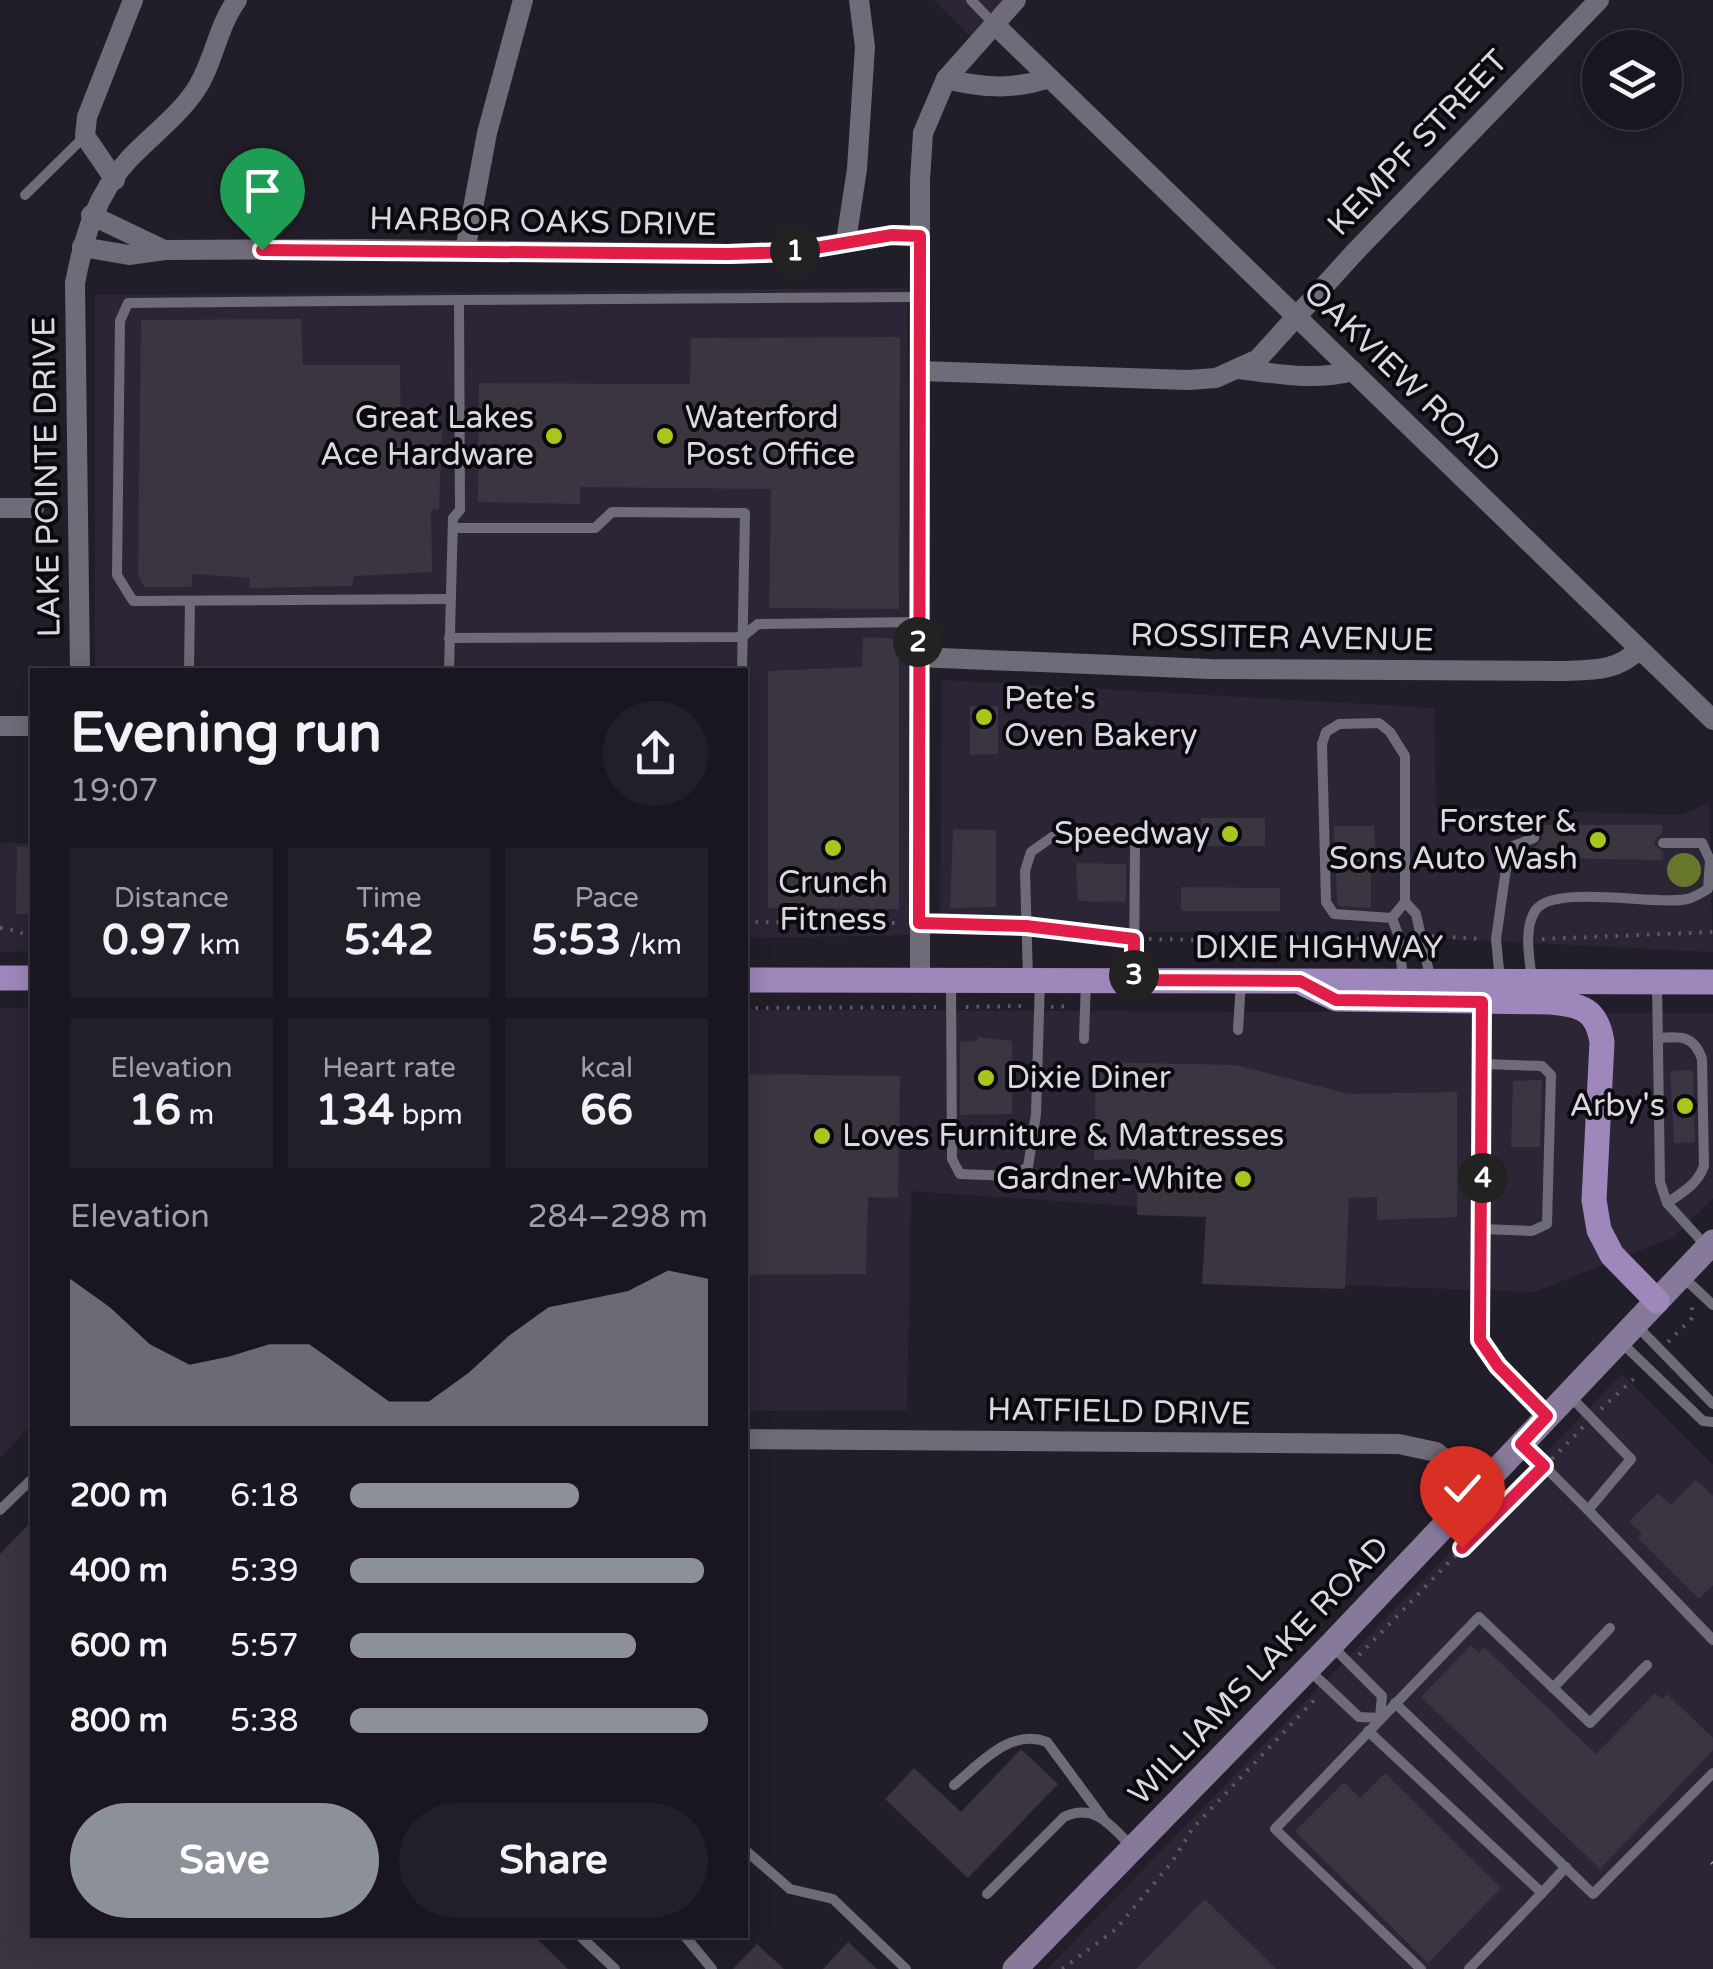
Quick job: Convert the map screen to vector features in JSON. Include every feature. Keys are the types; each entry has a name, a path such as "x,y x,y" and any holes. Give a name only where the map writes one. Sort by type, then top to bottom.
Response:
{"main road":[{"path":"0,978 30,978"},
{"name":"DIXIE HIGHWAY","path":"748,980 1713,982"},
{"path":"1300,981 1336,1000 1578,1004 1590,1013 1600,1028 1602,1090 1594,1200 1599,1230 1612,1256 1656,1301"},
{"name":"WILLIAMS LAKE ROAD","path":"1024,1966 1656,1301 1691,1284 1710,1245"}],"street":[{"path":"114,180 85,136 87,117 133,0"},
{"name":"LAKE POINTE DRIVE","path":"80,668 75,283 82,247 91,215 126,162 195,91 237,0"},
{"path":"465,251 487,132 523,0"},
{"path":"846,242 857,169 866,47 859,0"},
{"path":"920,980 919,297 923,133 946,79 1016,0"},
{"name":"KEMPF STREET","path":"920,372 1188,380 1216,378 1239,369 1258,358 1598,0"},
{"name":"OAKVIEW ROAD","path":"994,24 1713,720"},
{"path":"946,79 1000,87 1024,86 1049,78"},
{"path":"91,215 164,250"},
{"name":"HARBOR OAKS DRIVE","path":"82,247 129,254 164,250 728,254 792,252 892,235 920,236"},
{"name":"KEMPF STREET","path":"1239,369 1306,377 1353,371"},
{"path":"0,508 34,508"},
{"name":"ROSSITER AVENUE","path":"918,657 1210,669 1564,671 1604,670 1628,661 1640,650"},
{"path":"0,726 30,726"},
{"name":"HATFIELD DRIVE","path":"748,1439 1399,1444 1436,1452 1479,1487"}],"lane":[{"path":"971,0 994,24"},
{"path":"26,195 85,136"},
{"path":"450,599 133,602 117,575 120,321 128,303 919,297"},
{"path":"449,668 452,528 453,518 460,510 459,300"},
{"path":"452,528 595,528 612,512 746,512 742,668"},
{"path":"189,668 190,601"},
{"path":"450,638 742,637 758,624 918,622"},
{"path":"1380,723 1405,756 1405,902 1392,918 1334,914 1326,902 1322,744 1326,732 1339,724 1380,723"},
{"path":"951,980 952,1159 960,1174 1012,1176 1028,1167 1036,1114 1034,979 1026,932 1025,871 1031,852 1052,836 1123,834 1135,843 1134,980"},
{"path":"1500,982 1496,940 1508,855 1512,846 1534,838"},
{"path":"1532,982 1528,940 1534,912 1544,903 1574,897 1688,899 1708,888 1710,860 1702,843 1662,842"},
{"path":"1405,902 1416,914 1431,982"},
{"path":"1392,918 1399,937 1403,982"},
{"path":"1084,1039 1086,979"},
{"path":"1238,1030 1241,980"},
{"path":"1657,981 1660,1182 1668,1204 1710,1245"},
{"path":"1482,1002 1480,1340 1498,1366 1547,1416"},
{"path":"1658,1038 1686,1037 1695,1042 1702,1058 1704,1166 1700,1178 1668,1204"},
{"path":"1483,1229 1532,1231 1547,1224 1552,1075 1542,1066 1484,1064"},
{"path":"1691,1284 1713,1304"},
{"path":"1627,1332 1660,1351 1713,1404"},
{"path":"1627,1332 1646,1366 1703,1421 1713,1422"},
{"path":"1568,1394 1631,1460 1588,1510"},
{"path":"1521,1444 1713,1640"},
{"path":"0,1510 30,1481"},
{"path":"1421,1969 1275,1829 1479,1617 1590,1723 1647,1665"},
{"path":"1553,1688 1610,1628"},
{"path":"1331,1645 1382,1696 1380,1718"},
{"path":"1308,1668 1359,1717 1380,1718"},
{"path":"1395,1703 1593,1894 1713,1773"},
{"path":"1368,1731 1542,1893"},
{"path":"954,1785 1002,1745 1021,1737 1036,1738 1047,1742 1103,1818"},
{"path":"988,1894 1064,1816 1074,1812 1098,1814 1133,1848"},
{"path":"748,1853 790,1889 833,1899 906,1969"},
{"path":"1470,1969 1566,1867"},
{"path":"582,1938 615,1969"},
{"path":"686,1938 712,1969"}],"path":[{"path":"748,922 919,923 1134,943 1272,940 1303,935 1314,940 1399,937"},
{"path":"0,928 30,934"},
{"path":"1528,940 1713,932"},
{"path":"1421,936 1496,940"},
{"path":"748,1008 1028,1006"},
{"path":"1660,1351 1692,1318 1691,1284"},
{"path":"1350,1664 1418,1598 1492,1516 1646,1366"},
{"path":"1062,1969 1114,1930 1172,1862 1193,1828 1327,1687"}],"shaded area":[{"path":"934,0 1010,0 973,38"},
{"path":"907,288 911,935 748,938 748,668 95,668 95,295"},
{"path":"942,680 1434,708 1436,808 1681,815 1709,803 1713,952 1310,932 1154,932 940,916"},
{"path":"0,843 30,843 30,951 0,952"},
{"path":"1684,853 1696,858 1701,870 1696,882 1684,887 1672,882 1667,870 1672,858"},
{"path":"0,1008 30,1008 30,1426 0,1458"},
{"path":"748,1010 1713,1013 1713,1198 1674,1237 1534,1292 1209,1280 1213,1212 911,1191 907,1410 748,1411"},
{"path":"1622,1374 1713,1465 1713,1969 1047,1969"}],"building":[{"path":"301,319 303,365 400,365 401,431 442,429 439,509 431,510 432,572 354,576 352,586 249,588 250,578 193,574 191,587 144,587 138,574 141,320"},
{"path":"900,337 899,609 769,608 771,489 580,487 580,504 478,502 479,383 690,384 691,338"},
{"path":"863,637 899,639 899,909 768,908 768,671 862,667"},
{"path":"970,706 998,706 998,754 970,755"},
{"path":"1201,818 1265,818 1265,846 1201,846"},
{"name":"Forster & Sons Auto Wash","path":"1534,825 1662,825 1662,834 1654,844 1663,852 1663,860 1533,858 1534,848 1543,838"},
{"path":"1334,826 1374,826 1377,871 1371,871 1371,908 1339,906 1337,902"},
{"path":"953,829 996,830 996,907 950,908"},
{"path":"17,846 30,847 30,914 16,914"},
{"path":"1076,863 1126,864 1126,902 1078,901"},
{"path":"1181,887 1280,888 1280,911 1181,911"},
{"name":"Dixie Diner","path":"977,1037 1012,1041 1012,1114 960,1115 960,1042 978,1041"},
{"name":"Gardner-White","path":"1096,1062 1236,1065 1350,1094 1457,1092 1457,1217 1377,1220 1377,1197 1349,1198 1345,1289 1202,1284 1206,1217 1137,1215 1138,1159 1094,1160"},
{"name":"Arby's","path":"1693,1070 1695,1142 1674,1143 1670,1071"},
{"name":"Loves Furniture & Mattresses","path":"748,1074 900,1076 898,1198 868,1197 866,1274 748,1275"},
{"path":"1542,1080 1540,1147 1511,1147 1513,1081"},
{"path":"1696,1480 1713,1496 1713,1585 1699,1599 1638,1538 1642,1534 1629,1521 1658,1493 1671,1505"},
{"path":"30,1523 30,1938 536,1938 568,1969 0,1969 0,1554"},
{"path":"1471,1645 1479,1653 1484,1647 1596,1754 1655,1693 1662,1699 1667,1694 1713,1738 1713,1750 1600,1869 1421,1697"},
{"path":"1021,1749 1058,1784 968,1878 885,1799 914,1768 961,1812"},
{"path":"1385,1773 1501,1888 1428,1963 1295,1831 1344,1782 1360,1798"},
{"path":"1205,1899 1276,1969 1136,1969"},
{"path":"848,1942 877,1969 823,1969"},
{"path":"757,1944 784,1969 733,1969"}],"place":[{"name":"Great Lakes Ace Hardware","path":"554,436"},
{"name":"Waterford Post Office","path":"665,436"},
{"name":"Pete's Oven Bakery","path":"984,717"},
{"name":"Speedway","path":"1230,834"},
{"name":"Forster & Sons Auto Wash","path":"1598,840"},
{"name":"Crunch Fitness","path":"833,848"},
{"name":"Dixie Diner","path":"986,1078"},
{"name":"Arby's","path":"1685,1106"},
{"name":"Loves Furniture & Mattresses","path":"822,1136"},
{"name":"Gardner-White","path":"1243,1179"}],"route":[{"path":"262,250 728,254 792,252 892,235 920,236 919,923 1026,926 1134,939 1134,980 1300,981 1336,1000 1482,1002 1480,1340 1498,1366 1547,1416 1521,1444 1544,1466 1462,1548"}]}
